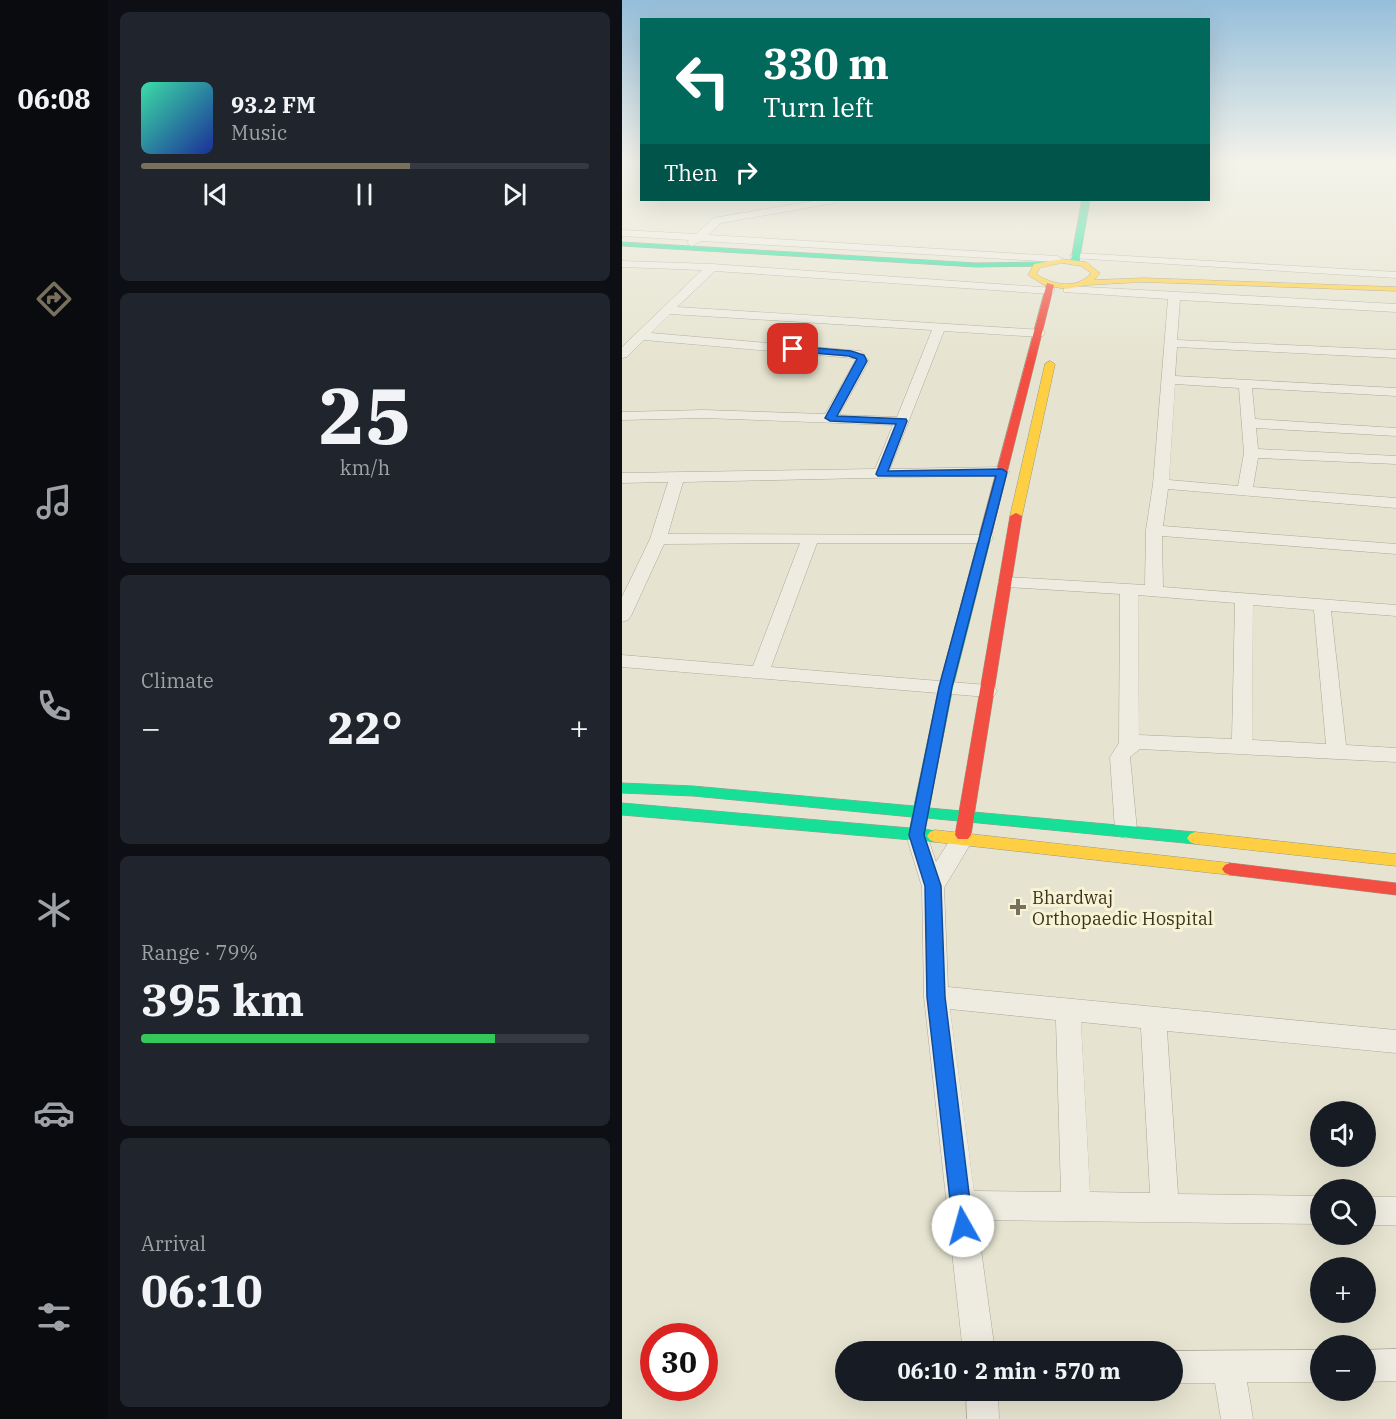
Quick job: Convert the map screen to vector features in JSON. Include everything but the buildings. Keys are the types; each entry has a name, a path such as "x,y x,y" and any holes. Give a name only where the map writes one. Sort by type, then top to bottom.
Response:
{"main road":[{"path":"1078,260 1082,231"},
{"path":"622,244 693,243 1032,275 1050,287 1067,293 1094,278 1096,273 1078,260"},
{"path":"1057,260 1060,244"},
{"path":"622,251 709,261 976,265 1042,264 1057,260 1078,260 1151,274 1244,279 1266,283"},
{"path":"1032,275 1034,269 1042,264"},
{"path":"1086,283 1125,278 1239,285 1266,283 1396,289"},
{"path":"917,835 946,687 1050,287"},
{"path":"963,838 1023,477 1054,347"},
{"path":"622,788 920,811 1126,830 1396,860"},
{"path":"622,809 963,838 1396,889"}],"street":[{"path":"693,243 705,231"},
{"path":"622,233 693,243 1057,260"},
{"path":"1078,260 1396,275"},
{"path":"622,354 666,310 709,261"},
{"path":"622,264 698,267 709,261 1050,287"},
{"path":"622,280 640,265"},
{"path":"1067,293 1174,296 1396,308"},
{"path":"1154,592 1154,530 1161,484 1174,296"},
{"path":"666,310 1039,333"},
{"path":"882,474 939,327"},
{"path":"640,336 856,354 862,361 830,418"},
{"path":"1169,343 1396,354"},
{"path":"1169,380 1396,392"},
{"path":"1245,384 1251,453 1245,491"},
{"path":"622,416 694,414 902,421"},
{"path":"1247,423 1396,432"},
{"path":"1251,453 1396,460"},
{"path":"622,478 1002,472"},
{"path":"622,616 658,539 677,477"},
{"path":"1161,484 1396,503"},
{"path":"1154,530 1396,549"},
{"path":"658,539 985,538"},
{"path":"760,671 810,539"},
{"path":"1007,582 1395,612"},
{"path":"1129,590 1129,746"},
{"path":"1242,747 1244,599"},
{"path":"1322,605 1337,752"},
{"path":"622,661 987,691"},
{"path":"1126,830 1120,757 1122,751 1129,746 1147,741 1396,755"},
{"path":"917,835 933,886 936,997 978,1341"},
{"path":"933,886 963,838"},
{"path":"936,997 1396,1042"},
{"path":"1068,1010 1076,1207"},
{"path":"1153,1018 1165,1208"},
{"path":"960,1205 1310,1210"},
{"path":"1376,1211 1396,1211"},
{"path":"1376,1366 1396,1365"},
{"path":"1183,1367 1310,1366"},
{"path":"1228,1367 1237,1419"},
{"path":"982,1401 983,1419"}],"traffic: fast":[{"path":"1075,262 1080,231"},
{"path":"622,244 976,265 1042,264"},
{"path":"917,830 946,687 986,533"},
{"path":"622,788 693,791 1195,838"},
{"path":"622,809 935,836"}],"traffic: slow":[{"path":"1062,261 1083,264 1096,273 1083,284 1066,287 1047,283 1032,275 1037,266 1062,261"},
{"path":"1086,283 1143,280 1396,289"},
{"path":"1016,516 1050,364"},
{"path":"935,836 1230,869"},
{"path":"1195,838 1396,860"}],"traffic: jam":[{"path":"986,533 1050,285"},
{"path":"963,835 1016,516"},
{"path":"1230,869 1396,889"}],"place":[{"name":"Bhardwaj Orthopaedic Hospital","path":"1018,907"}],"route":[{"path":"793,349 851,353 861,357 862,361 830,418 902,421 882,474 1002,472 946,687 917,835 933,886 936,997 963,1226"}]}
